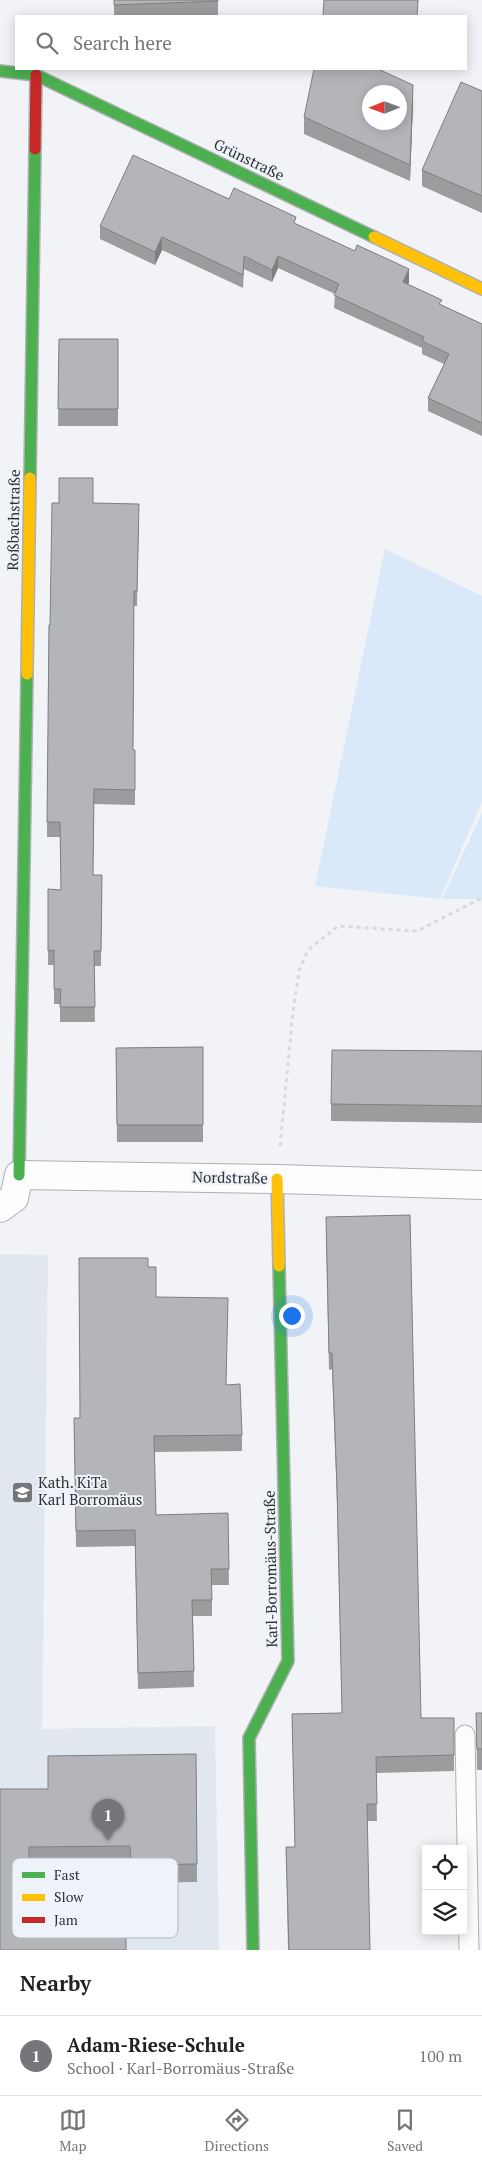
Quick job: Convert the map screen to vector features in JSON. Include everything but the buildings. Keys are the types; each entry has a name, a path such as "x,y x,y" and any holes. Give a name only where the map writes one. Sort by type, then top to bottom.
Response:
{"street":[{"name":"Grünstraße","path":"0,71 36,75 482,289"},
{"name":"Roßbachstraße","path":"19,1175 36,75"},
{"name":"Nordstraße","path":"19,1175 277,1179 482,1185"},
{"path":"0,1208 14,1198 19,1175"},
{"name":"Karl-Borromäus-Straße","path":"253,1950 249,1738 288,1661 277,1179"}],"lane":[{"path":"465,1735 469,1950"}],"path":[{"path":"277,1179 293,1012 299,972 308,950 338,926 417,931 482,898"}],"shaded area":[{"path":"385,549 482,596 482,802 440,899 315,886"},
{"path":"482,813 482,899 442,899"},
{"path":"0,1254 48,1255 42,1729 215,1726 219,1950 0,1950"}],"traffic: fast":[{"path":"0,71 36,75 374,237"},
{"path":"30,478 35,149"},
{"path":"19,1175 27,674"},
{"path":"253,1950 249,1738 288,1661 279,1266"}],"traffic: slow":[{"path":"374,237 482,289"},
{"path":"27,674 30,478"},
{"path":"277,1179 279,1266"}],"traffic: jam":[{"path":"35,149 36,75"}],"place":[{"name":"Kath. KiTa Karl Borromäus","path":"22,1492"},
{"name":"Adam-Riese-Schule","path":"108,1840"}]}
